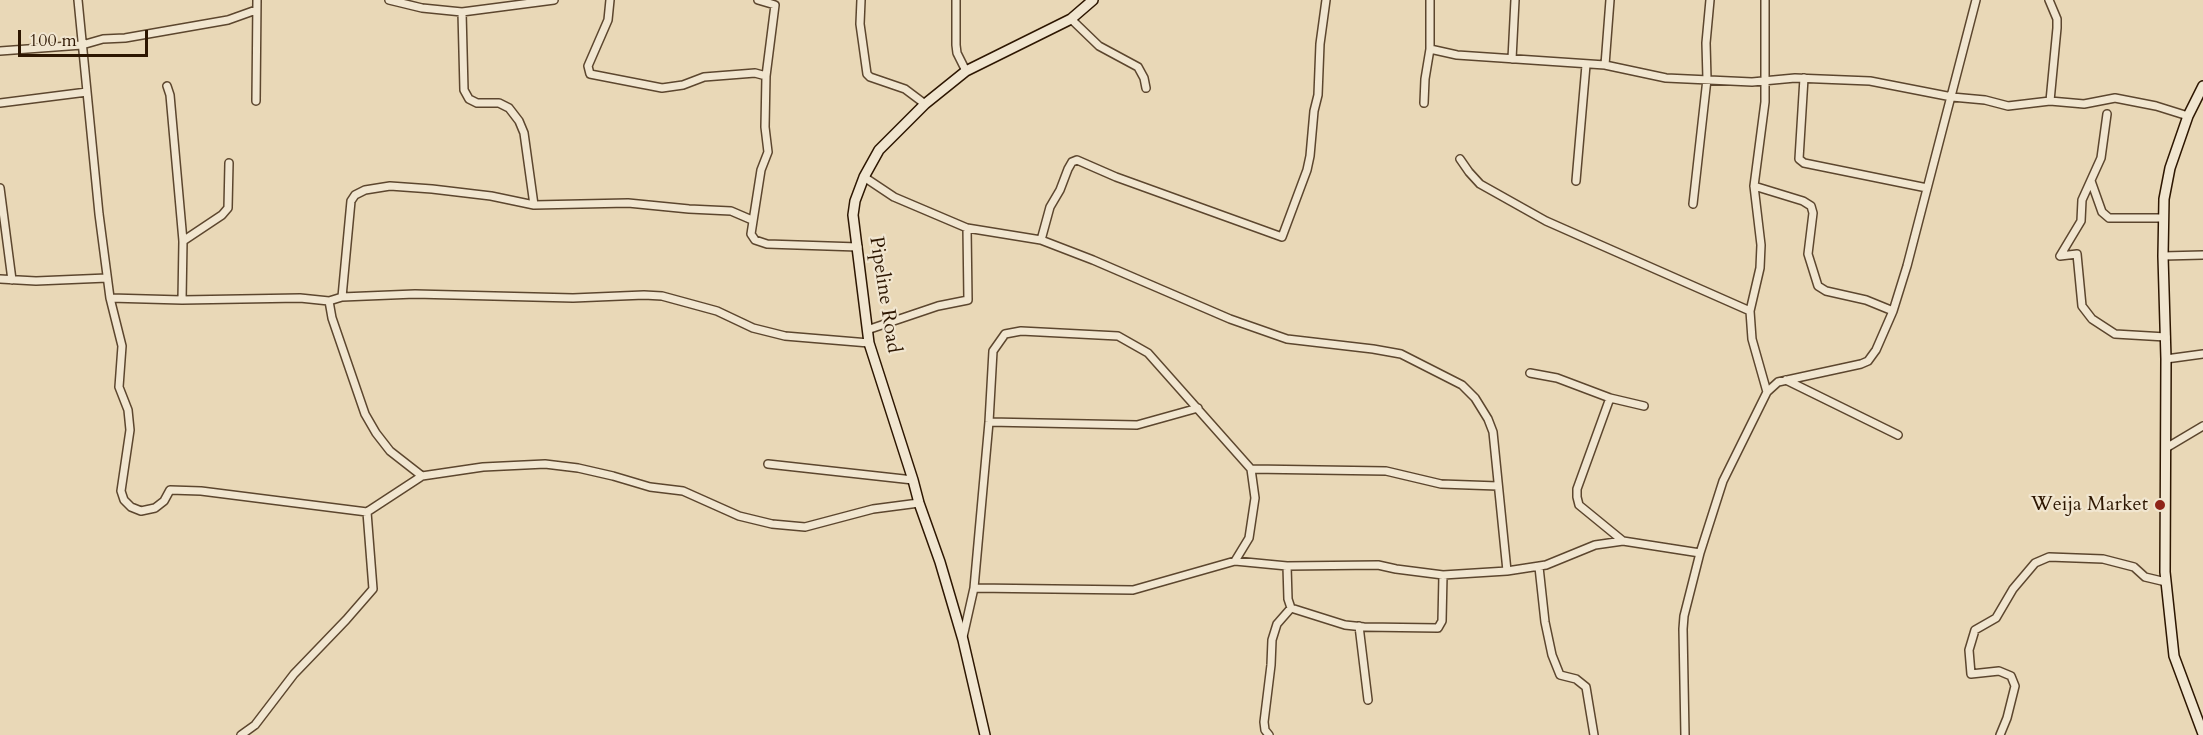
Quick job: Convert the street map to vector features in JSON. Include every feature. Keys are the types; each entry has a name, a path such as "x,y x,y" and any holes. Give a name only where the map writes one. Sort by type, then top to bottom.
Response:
{"street":[{"path":"78,0 107,278 122,346 119,387 128,410 130,430 121,491 124,500 132,507 141,511 155,508 164,501 170,490 201,491 367,512 422,476 483,467 545,464 614,476 650,488 682,490 739,516 772,524 805,527 873,509 919,503"},
{"path":"256,101 257,0"},
{"path":"389,0 422,8 462,12 554,0"},
{"path":"484,0 484,10"},
{"path":"610,0 608,20 588,66 590,74 662,88 682,85 704,77 755,73 766,76"},
{"path":"758,0 775,3 766,76 765,126 768,152 761,170 751,234 755,240 767,244 858,247"},
{"path":"861,0 860,24 864,68 867,74 905,89 925,104"},
{"path":"956,0 956,50 966,71"},
{"name":"Pipeline Road","path":"985,735 963,640 940,562 869,343 853,215 855,201 864,177 879,150 925,104 966,71 1071,19 1093,0"},
{"path":"1041,240 1050,207 1072,162 1077,160 1116,177 1282,237 1305,177 1310,156 1326,0"},
{"path":"1424,103 1430,49 1430,0"},
{"path":"1512,59 1515,0"},
{"path":"1605,65 1610,0"},
{"path":"1693,204 1707,79 1706,43 1710,0"},
{"path":"1765,0 1765,102 1754,186 1761,245 1758,281 1750,311 1752,339 1767,392"},
{"path":"1685,735 1683,629 1700,553 1723,481 1767,392 1778,382 1868,361 1876,350 1893,310 1907,266 1976,0"},
{"path":"2049,0 2057,19 2058,28 2050,101"},
{"path":"0,51 82,45 103,39 125,38 228,20 256,10"},
{"path":"462,12 464,90 469,99 477,103 499,103 509,108 519,121 524,133 534,206"},
{"path":"1071,19 1099,46 1138,67 1146,88"},
{"path":"1430,49 1457,56 1605,65 1666,78 1752,82 1804,78 1869,81 1952,97 1985,100 2008,106 2050,101 2085,105 2115,98 2156,106 2188,116"},
{"path":"1576,181 1586,65"},
{"path":"1804,78 1799,159 1804,163 1927,188"},
{"path":"166,86 170,95 183,241 182,300"},
{"path":"2203,86 2188,116 2170,168 2163,218 2166,337 2166,582 2175,656 2203,734"},
{"path":"0,103 87,92"},
{"path":"2107,114 2101,158 2082,200 2081,221 2060,256 2077,254 2082,306 2092,319 2115,334 2166,337"},
{"path":"1460,159 1480,184 1546,220 1750,311"},
{"path":"183,241 222,216 228,208 229,163"},
{"path":"864,177 894,197 967,228 1041,240 1230,319 1287,339 1401,354 1462,385 1475,398 1493,432 1508,571"},
{"path":"2091,181 2102,212 2109,218 2163,218"},
{"path":"342,297 351,201 355,195 365,190 390,186 432,189 491,196 534,206 628,203 731,211 752,220"},
{"path":"1754,186 1803,201 1811,206 1808,254 1818,286 1826,291 1866,300 1893,310"},
{"path":"0,188 12,280"},
{"path":"867,330 938,306 968,300 967,228"},
{"path":"2163,256 2203,255"},
{"path":"0,279 107,278"},
{"path":"110,298 329,300 342,297 415,294 573,298 662,296 717,311 753,328 786,336 869,343"},
{"path":"329,300 332,318 365,414 390,451 422,476"},
{"path":"963,640 974,588 993,351 1005,334 1021,331 1118,336 1148,353 1251,469 1255,498 1249,538 1235,561"},
{"path":"2166,359 2203,354"},
{"path":"1530,373 1557,378 1610,398 1644,406"},
{"path":"1786,380 1898,435"},
{"path":"1610,398 1577,489 1577,497 1579,505 1623,542"},
{"path":"989,422 1137,425 1198,408"},
{"path":"2166,448 2203,426"},
{"path":"768,464 913,480"},
{"path":"1251,469 1386,471 1441,484 1498,486"},
{"path":"241,735 255,725 294,674 373,589 367,512"},
{"path":"974,588 1133,590 1235,561 1287,566 1378,565 1443,574 1508,571 1539,567 1595,545 1623,542 1700,553"},
{"path":"2000,735 2015,686 2011,676 1999,671 1971,674 1969,650 1976,630 1996,618 2013,590 2035,563 2049,557 2103,559 2134,567 2145,577 2166,582"},
{"path":"1287,566 1288,599 1291,608"},
{"path":"1539,567 1545,622 1552,655 1560,675 1576,679 1586,687 1594,735"},
{"path":"1291,608 1344,625 1438,628 1442,621 1443,574"},
{"path":"1269,735 1263,722 1272,640 1277,624 1291,608"},
{"path":"1359,626 1368,700"}],"place":[{"name":"Weija Market","path":"2160,505"}]}
